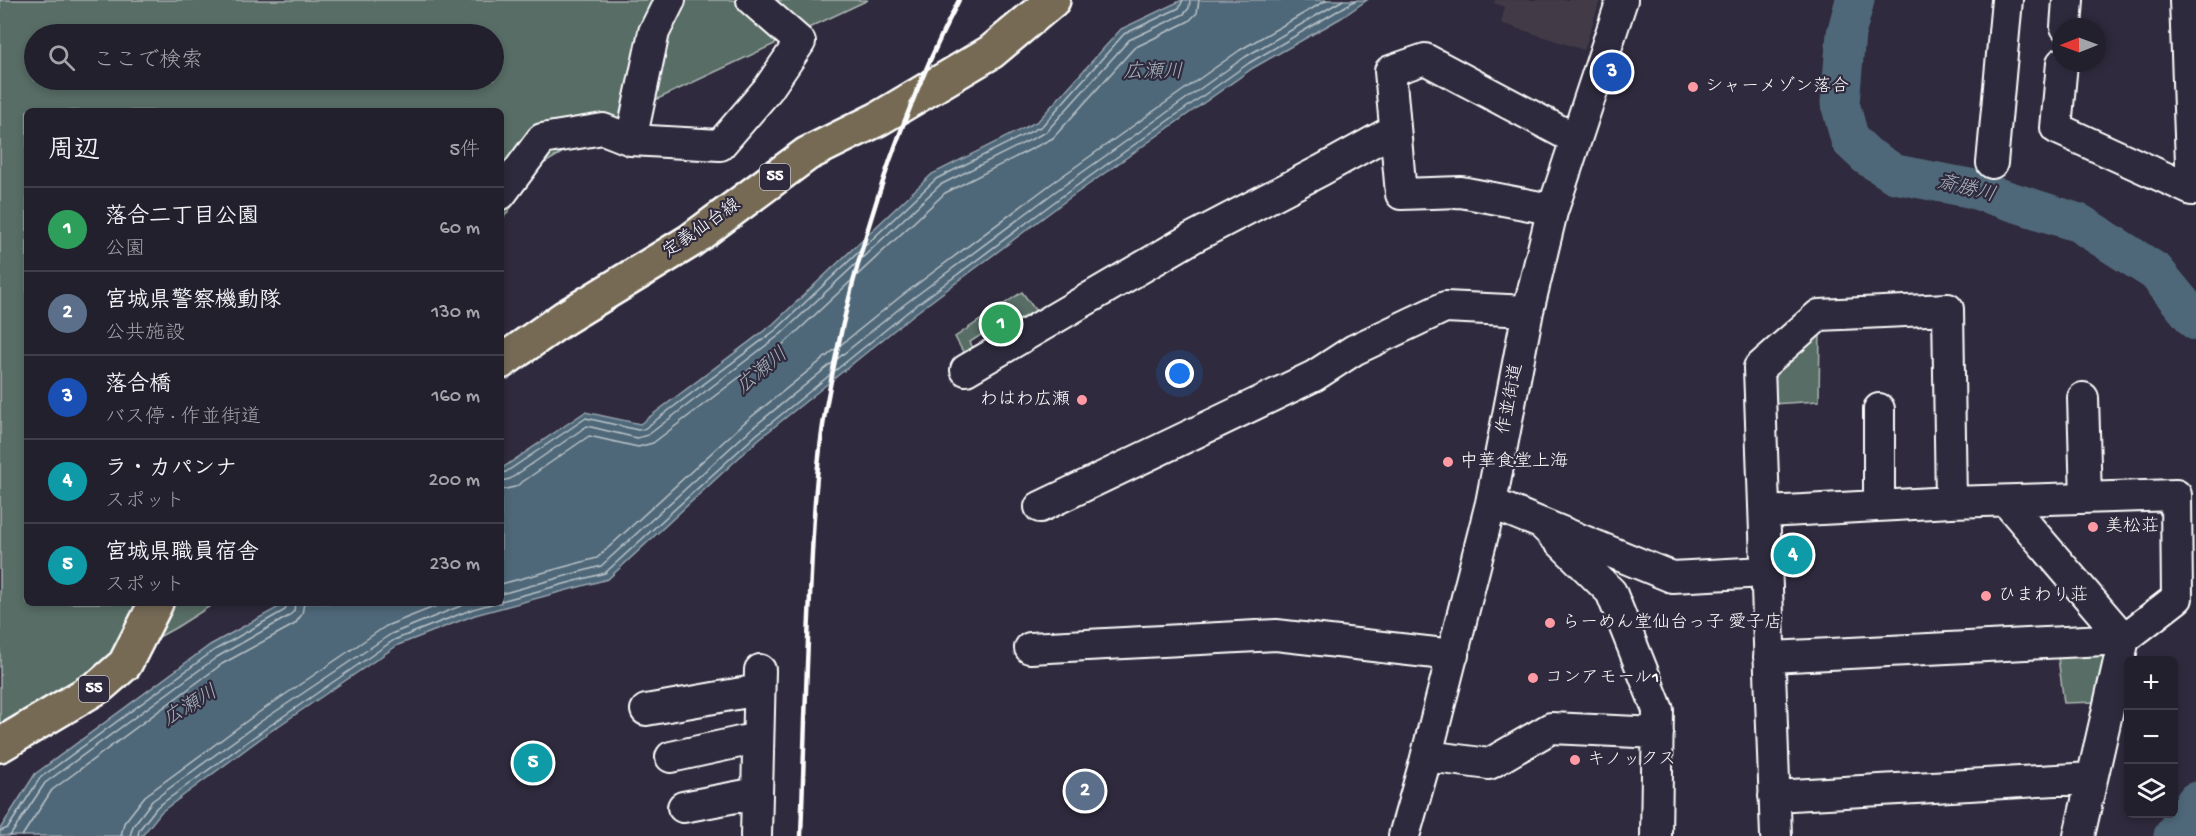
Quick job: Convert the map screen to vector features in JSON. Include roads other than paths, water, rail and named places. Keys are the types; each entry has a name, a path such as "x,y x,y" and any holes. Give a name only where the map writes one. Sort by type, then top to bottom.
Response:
{"main road":[{"name":"定義仙台線","path":"504,360 564,318 690,241 807,154 878,119 991,52 1053,0"},
{"name":"55","path":"0,745 100,685 125,664 154,606"}],"street":[{"path":"631,140 654,32 670,0"},
{"path":"504,190 542,139 603,129 631,140 720,145 768,89 800,42 752,0"},
{"name":"作並街道","path":"1404,836 1427,756 1491,503 1528,311 1552,212 1622,0"},
{"path":"1992,163 2007,0"},
{"path":"2067,18 2068,0"},
{"path":"2061,72 2056,128 2194,190 2185,0"},
{"path":"1552,212 1540,207 1461,192 1401,194 1390,71 1425,59 1575,139"},
{"path":"966,369 1192,238 1394,130"},
{"path":"1040,507 1314,376 1354,350 1445,307 1528,311"},
{"path":"1776,836 1759,368 1819,315 1948,309 1951,502"},
{"path":"2083,398 2086,498"},
{"path":"1879,409 1879,506"},
{"path":"1765,512 1951,502 2176,495 2177,598 2124,639 1769,657"},
{"path":"2006,501 2124,639"},
{"path":"1491,503 1672,577 1765,572"},
{"path":"1542,524 1611,592 1658,710 1656,836"},
{"path":"1030,648 1276,635 1453,655"},
{"path":"2079,836 2124,639"},
{"path":"646,710 760,680 756,836"},
{"path":"1427,756 1489,764 1551,728 1658,733"},
{"path":"671,757 758,738"},
{"path":"1774,796 2092,778"},
{"path":"683,807 757,793"}],"water":[{"name":"広瀬川","path":"1182,0 1367,0 1341,18 1253,68 1064,202 913,315 759,439 608,579 475,615 398,645 268,733 161,812 142,836 0,836 0,829 35,774 210,645 281,606 504,606 504,467 585,412 640,424 773,324 932,174 1038,121 1121,29"}],"waterway":[{"name":"斎勝川","path":"1855,0 1846,34 1840,103 1850,140 1867,156 1895,174 1969,188 2079,223 2156,272 2196,321"},
{"name":"斎勝川","path":"2173,836 2196,801"}],"railway":[{"path":"801,836 813,525 819,454 836,354 862,250 895,147 914,97 959,0"}],"place":[{"name":"落合橋","path":"1612,72"},
{"name":"シャーメゾン落合","path":"1693,87"},
{"name":"落合二丁目公園","path":"1001,324"},
{"name":"わはわ広瀬","path":"1082,400"},
{"name":"中華食堂上海","path":"1448,462"},
{"name":"美松荘","path":"2093,527"},
{"name":"ラ・カパンナ","path":"1793,555"},
{"name":"ひまわり荘","path":"1986,596"},
{"name":"らーめん堂仙台っ子 愛子店","path":"1550,623"},
{"name":"コンアモール1","path":"1533,678"},
{"name":"キノックス","path":"1575,760"},
{"name":"宮城県職員宿舎","path":"533,763"},
{"name":"宮城県警察機動隊","path":"1085,791"}]}
